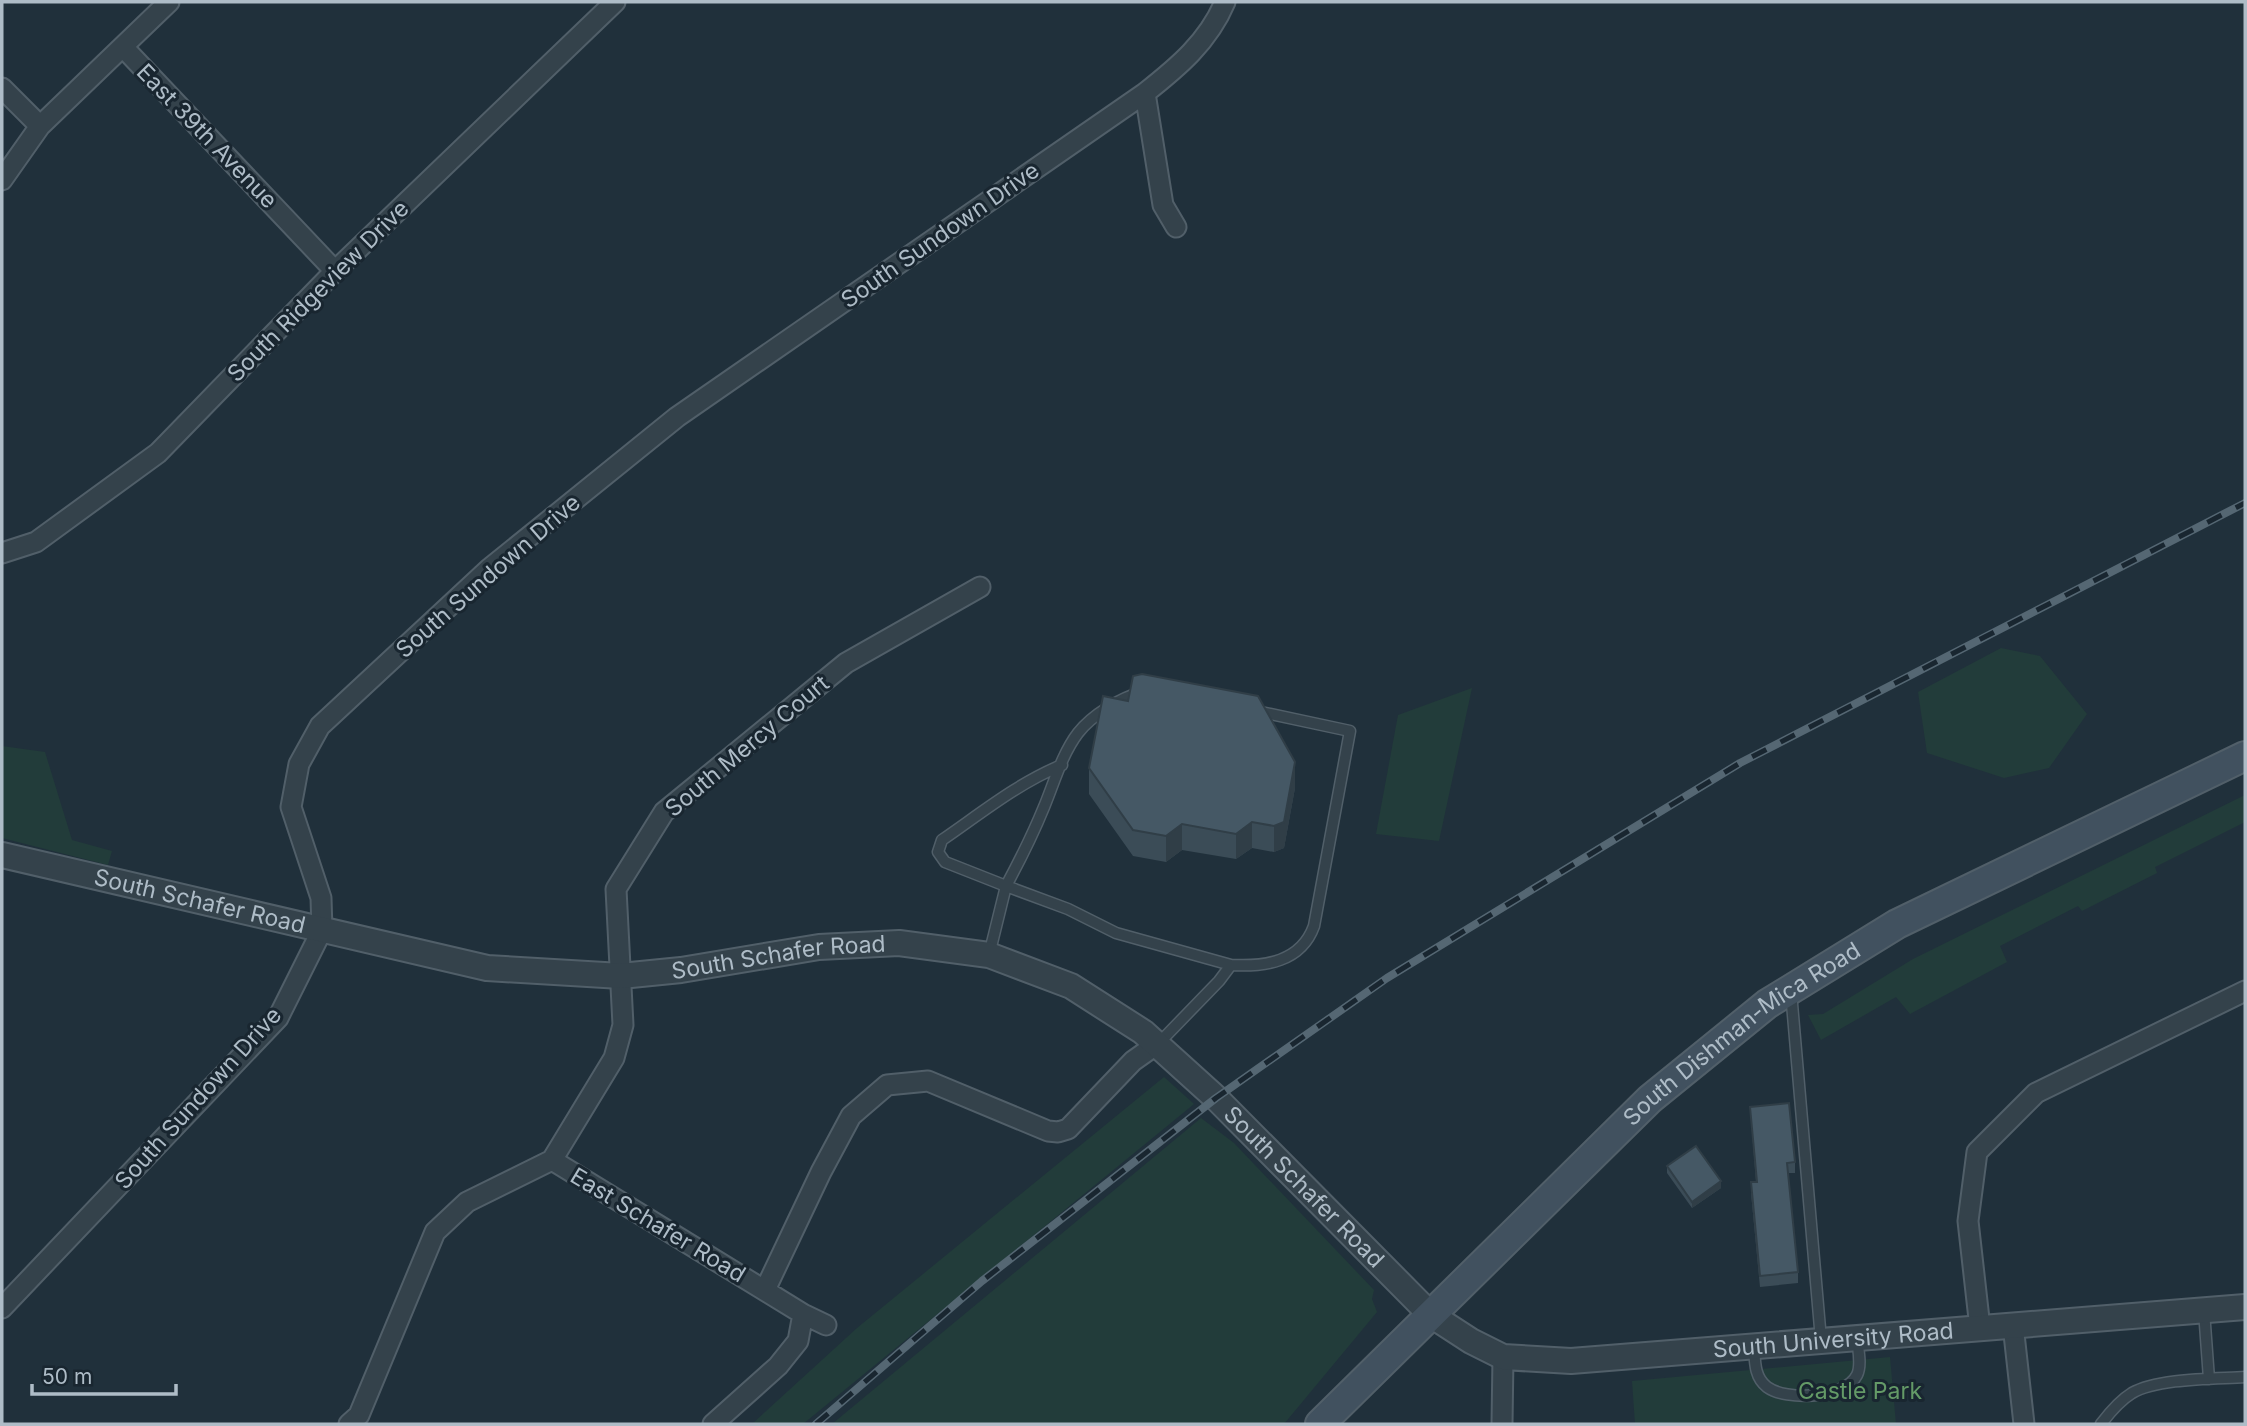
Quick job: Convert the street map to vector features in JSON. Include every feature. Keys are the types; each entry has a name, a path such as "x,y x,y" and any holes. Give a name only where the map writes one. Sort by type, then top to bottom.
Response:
{"main road":[{"name":"South Dishman-Mica Road","path":"1320,1424 1650,1099 1767,1004 1897,924 2245,756"}],"street":[{"name":"East 39th Avenue","path":"169,2 123,47 335,271"},
{"name":"South Ridgeview Drive","path":"2,553 36,542 158,453 335,271 615,2"},
{"name":"South Sundown Drive","path":"2,1308 278,1018 322,930 321,898 291,807 299,764 320,726 489,569 677,417 1145,93 1177,68 1203,41 1225,2"},
{"path":"2,180 40,126 123,47"},
{"path":"2,88 40,126"},
{"path":"1145,93 1163,205 1176,227"},
{"name":"South Mercy Court","path":"552,1160 614,1058 623,1025 616,889 664,812 846,663 980,587"},
{"name":"South Schafer Road","path":"2,855 487,968 621,976 681,971 819,947 899,943 989,955 1071,986 1143,1032 1216,1098 1431,1315"},
{"path":"1980,1328 1968,1222 1976,1152 2036,1093 2245,991"},
{"name":"East Schafer Road","path":"765,1290 851,1116 887,1085 928,1081 1048,1131 1058,1132 1068,1129 1133,1061 1157,1044"},
{"path":"349,1424 359,1415 435,1232 467,1202 552,1160"},
{"name":"East Schafer Road","path":"552,1160 803,1314 826,1325"},
{"name":"South University Road","path":"1431,1315 1471,1341 1503,1357 1570,1361 2245,1307"},
{"path":"713,1424 778,1366 798,1341 803,1314"},
{"path":"2013,1325 2024,1424"},
{"path":"1502,1424 1503,1357"}],"lane":[{"path":"989,955 1006,886 1034,832 1079,732 1095,717 1128,696 1154,690"},
{"path":"1062,765 1011,793 942,841 938,852 945,862 1068,909 1116,933 1231,965 1277,962 1309,938 1314,926 1350,731 1246,709"},
{"path":"1157,1044 1219,981 1231,965"},
{"path":"1790,990 1821,1340"},
{"path":"2204,1310 2209,1379"},
{"path":"1754,1346 1757,1374 1766,1386 1780,1393 1797,1396 1818,1395 1841,1390 1858,1374 1857,1338"},
{"path":"2101,1424 2115,1407 2133,1393 2154,1385 2245,1377"}],"green space":[{"path":"2001,648 2040,656 2087,714 2049,768 2004,778 1927,753 1918,692"},
{"path":"1472,688 1439,841 1376,834 1398,715"},
{"path":"2,746 45,752 72,840 112,851 108,865 2,838"},
{"path":"2245,795 2245,822 2155,867 2157,873 2082,911 2078,906 2000,946 2007,962 1910,1014 1896,997 1821,1040 1808,1015 1823,1014 1913,959"},
{"path":"1164,1077 1194,1104 803,1424 752,1424 857,1328"},
{"path":"1201,1118 1234,1143 1374,1290 1372,1299 1377,1312 1284,1424 832,1424"},
{"name":"Castle Park","path":"1890,1357 1896,1424 1635,1424 1632,1381"}],"building":[{"path":"1142,674 1258,696 1295,762 1284,822 1274,826 1252,822 1236,834 1182,824 1166,836 1133,830 1089,768 1103,696 1128,701 1133,676"},
{"path":"1789,1103 1795,1162 1787,1163 1798,1272 1760,1276 1751,1182 1757,1182 1750,1107"},
{"path":"1696,1146 1721,1181 1692,1202 1667,1166"}],"railway":[{"path":"816,1424 982,1281 1216,1098 1387,978 1740,763 2245,503"}]}
